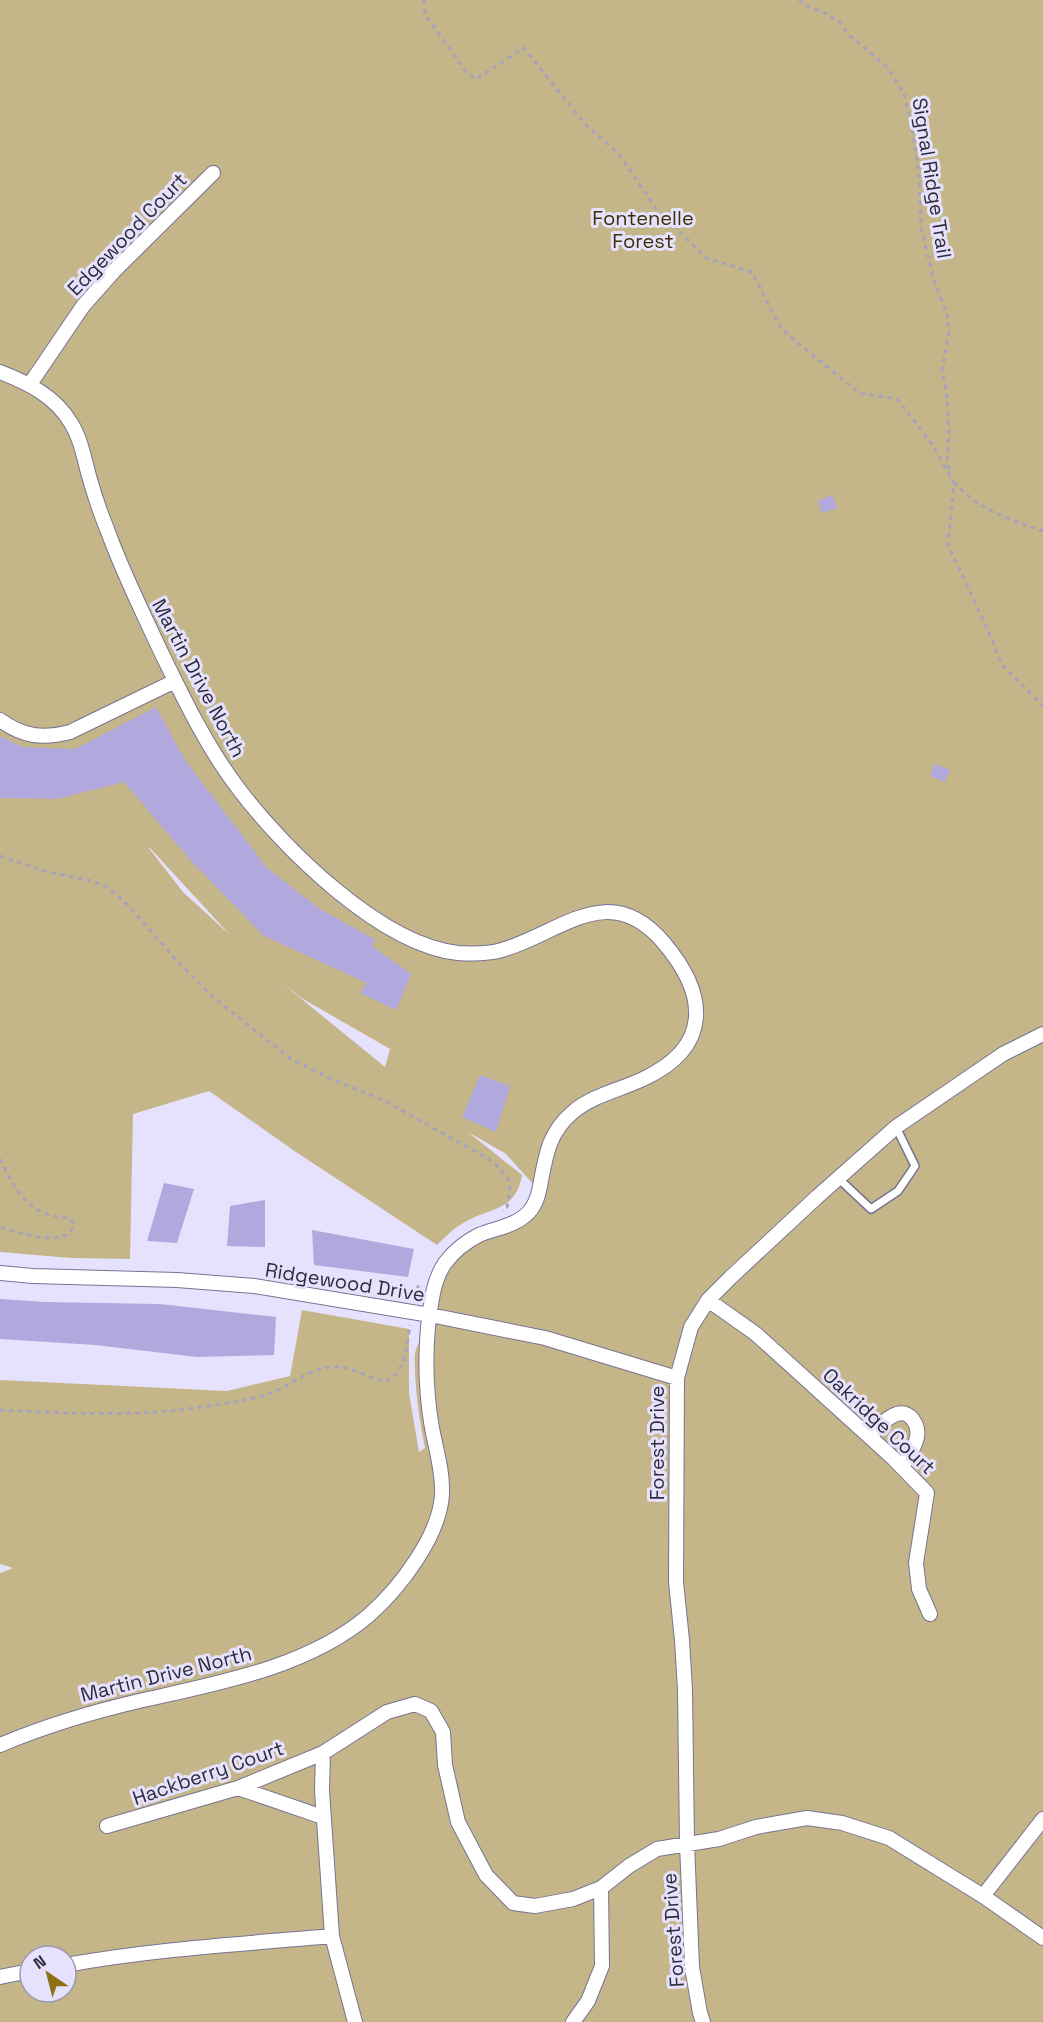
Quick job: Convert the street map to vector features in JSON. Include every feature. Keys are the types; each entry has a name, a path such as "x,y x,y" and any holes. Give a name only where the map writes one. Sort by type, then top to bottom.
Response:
{"street":[{"name":"Edgewood Court","path":"30,384 83,306 114,271 213,173"},
{"name":"Martin Drive North","path":"0,372 30,384 45,395 65,414 75,428 106,527 128,581 201,732 221,765 261,816 310,866 349,899 385,924 414,940 437,949 459,953 483,954 507,948 581,916 597,912 623,914 642,923 658,935 679,962 695,992 697,1017 694,1029 681,1051 660,1069 648,1077 600,1096 571,1113 549,1141 534,1207 512,1224 476,1237 461,1246 439,1273 429,1315 426,1353 427,1388 442,1496 433,1530 422,1550 380,1604 349,1630 327,1643 252,1674 213,1686 54,1724 0,1744"},
{"path":"0,720 26,735 54,736 70,732 175,681"},
{"name":"Forest Drive","path":"703,2022 692,1968 687,1843 685,1690 676,1582 676,1378 691,1327 708,1300 817,1197 896,1127 1003,1054 1043,1034"},
{"name":"Ridgewood Drive","path":"0,1273 177,1280 254,1286 429,1315 545,1338 676,1378"},
{"name":"Oakridge Court","path":"708,1300 756,1334 870,1436 927,1493 916,1563 919,1588 930,1614"},
{"path":"870,1436 891,1416 899,1413 911,1416 916,1425 916,1441 902,1467"},
{"name":"Hackberry Court","path":"108,1826 238,1788 323,1753 387,1712 415,1704 431,1711 443,1732 445,1765 458,1822 486,1875 513,1903 536,1906 573,1899 601,1888 629,1866 657,1849 719,1839 756,1827 807,1818 842,1823 889,1838 983,1896 1043,1938"},
{"path":"323,1753 323,1818 332,1936 356,2022"},
{"path":"238,1788 323,1818"},
{"path":"983,1896 1043,1819"},
{"path":"573,2022 588,2001 602,1966 601,1888"},
{"path":"78,1963 190,1948 332,1936"},
{"path":"0,1977 18,1973"}],"lane":[{"path":"839,1179 871,1209 898,1191 915,1166 896,1127"}],"path":[{"path":"424,0 425,14 465,71 476,79 524,48 585,124 619,154 655,207 706,258 752,272 781,329 859,393 897,399 932,444 954,483 970,499 996,514 1043,531"},
{"name":"Signal Ridge Trail","path":"799,0 839,22 848,34 888,68 904,94 913,133 919,176 921,228 935,284 947,314 949,332 942,370 947,397 949,433 947,463 954,483 948,545 1002,664 1043,706"},
{"path":"0,856 44,871 105,886 124,901 213,997 291,1059 329,1078 386,1101 494,1162 508,1179 510,1189 507,1207"},
{"path":"0,1158 12,1182 36,1210 55,1217 68,1218 74,1223 70,1232 53,1238 43,1238 0,1227"},
{"path":"0,1410 91,1414 192,1408 269,1394 313,1372 333,1367 343,1367 386,1381 392,1379 400,1370 411,1312"}],"green space":[{"name":"Fontenelle Forest","path":"0,0 1043,0 1043,2022 0,2022 0,1573 13,1568 0,1564 0,1380 227,1391 290,1376 302,1310 409,1329 409,1393 419,1452 425,1448 417,1400 415,1355 424,1323 433,1273 446,1251 465,1235 513,1216 521,1210 529,1201 534,1185 506,1154 468,1132 522,1175 519,1187 508,1202 463,1223 437,1245 293,1150 209,1091 133,1114 130,1259 71,1258 0,1252","holes":["148,847 230,935 183,892","282,983 303,999 390,1049 385,1067"]}],"building":[{"path":"832,495 837,508 822,513 818,501"},
{"path":"156,707 185,760 267,868 320,909 376,940 372,946 411,974 396,1010 360,993 367,983 264,936 193,863 124,782 57,799 0,798 0,736 23,747 75,749"},
{"path":"935,764 950,770 945,782 930,776"},
{"path":"480,1075 510,1086 496,1132 462,1117"},
{"path":"164,1183 194,1189 177,1243 147,1241"},
{"path":"265,1200 265,1247 227,1246 230,1206"},
{"path":"312,1230 414,1249 408,1277 314,1265"},
{"path":"0,1299 160,1304 276,1317 274,1355 197,1357 95,1345 0,1339"}]}
